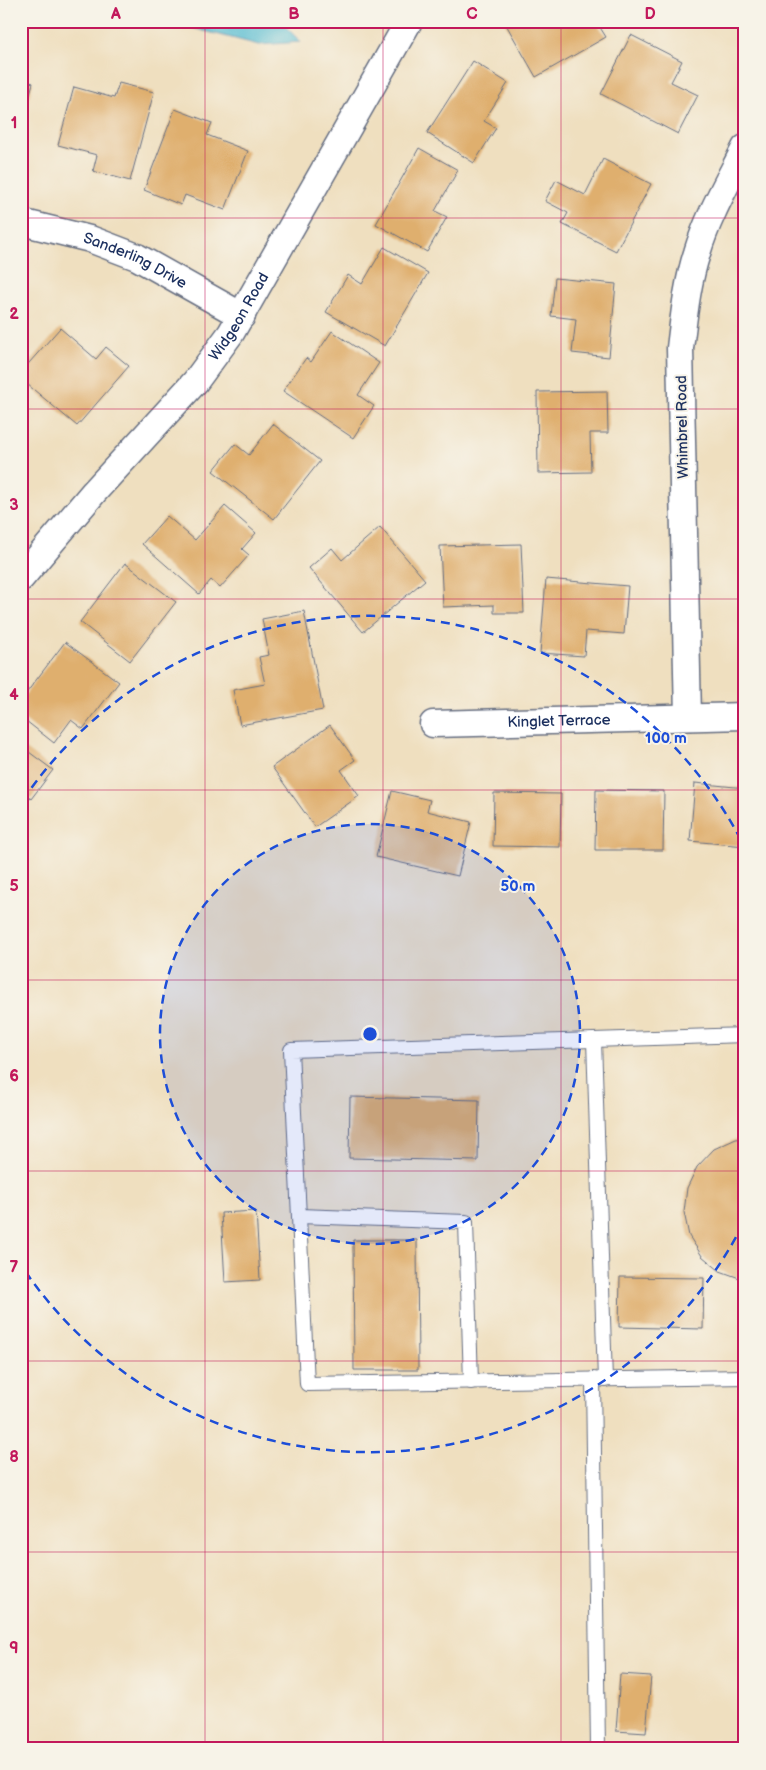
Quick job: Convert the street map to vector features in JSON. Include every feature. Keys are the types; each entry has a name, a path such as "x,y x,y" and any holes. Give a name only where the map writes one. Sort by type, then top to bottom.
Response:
{"street":[{"name":"Widgeon Road","path":"21,578 88,499 195,382 242,316 410,21"},
{"name":"Whimbrel Road","path":"688,718 680,348 686,299 697,252 715,207 745,148"},
{"name":"Sanderling Drive","path":"21,222 90,239 136,257 242,316"},
{"name":"Kinglet Terrace","path":"433,724 745,716"}],"lane":[{"path":"745,1035 291,1050 307,1384 745,1377"},
{"path":"594,1040 599,1380 598,1749"},
{"path":"299,1216 466,1222 471,1382"}],"water":[{"path":"165,21 280,21 301,42 259,45"}],"building":[{"path":"504,21 544,21 545,24 550,21 596,21 606,37 536,77"},
{"path":"631,35 682,61 671,82 698,95 678,134 601,94"},
{"path":"473,61 508,83 484,121 496,128 474,163 427,133"},
{"path":"21,79 33,83 22,123 21,123"},
{"path":"119,83 154,92 130,181 93,171 97,155 58,145 74,87 114,98"},
{"path":"175,109 212,123 207,135 248,151 225,210 185,195 181,205 144,190"},
{"path":"419,148 458,170 435,211 447,217 427,252 376,224"},
{"path":"603,159 651,184 616,251 562,224 568,213 545,201 556,180 585,195"},
{"path":"384,247 428,273 385,346 326,312 348,275 362,284"},
{"path":"555,278 616,284 609,357 572,353 576,319 551,316"},
{"path":"60,328 96,359 106,347 129,366 77,426 21,379 21,372"},
{"path":"332,331 379,363 358,395 374,406 353,438 283,391 306,358 311,362"},
{"path":"607,391 608,433 590,433 591,472 538,473 537,392"},
{"path":"273,424 320,461 274,519 213,471 235,444 249,455"},
{"path":"225,506 256,533 242,549 249,555 220,588 211,580 199,594 142,544 167,516 195,540"},
{"path":"380,527 425,580 363,632 309,568 332,548 342,560"},
{"path":"521,544 524,613 494,613 494,605 443,607 440,546"},
{"path":"125,563 176,602 130,661 80,622"},
{"path":"546,579 628,586 624,634 586,631 584,656 540,653"},
{"path":"304,611 323,710 240,725 233,690 265,684 259,657 269,655 262,619"},
{"path":"65,642 119,682 83,729 71,720 54,743 21,717 21,700"},
{"path":"330,725 355,760 341,770 359,796 315,827 272,767"},
{"path":"21,746 53,770 31,799 21,791"},
{"path":"695,783 745,788 745,846 690,841"},
{"path":"596,790 664,791 663,850 595,850"},
{"path":"392,791 430,800 427,811 471,822 458,876 376,857"},
{"path":"494,793 561,794 560,847 493,846"},
{"path":"350,1097 479,1100 478,1161 349,1158"},
{"path":"745,1138 745,1280 720,1271 702,1256 689,1236 684,1212 687,1188 697,1167 714,1149 736,1139"},
{"path":"256,1211 260,1280 225,1282 221,1213"},
{"path":"353,1240 417,1240 418,1370 354,1370"},
{"path":"620,1277 704,1278 703,1329 619,1327"},
{"path":"620,1674 651,1676 646,1733 616,1731"}]}
